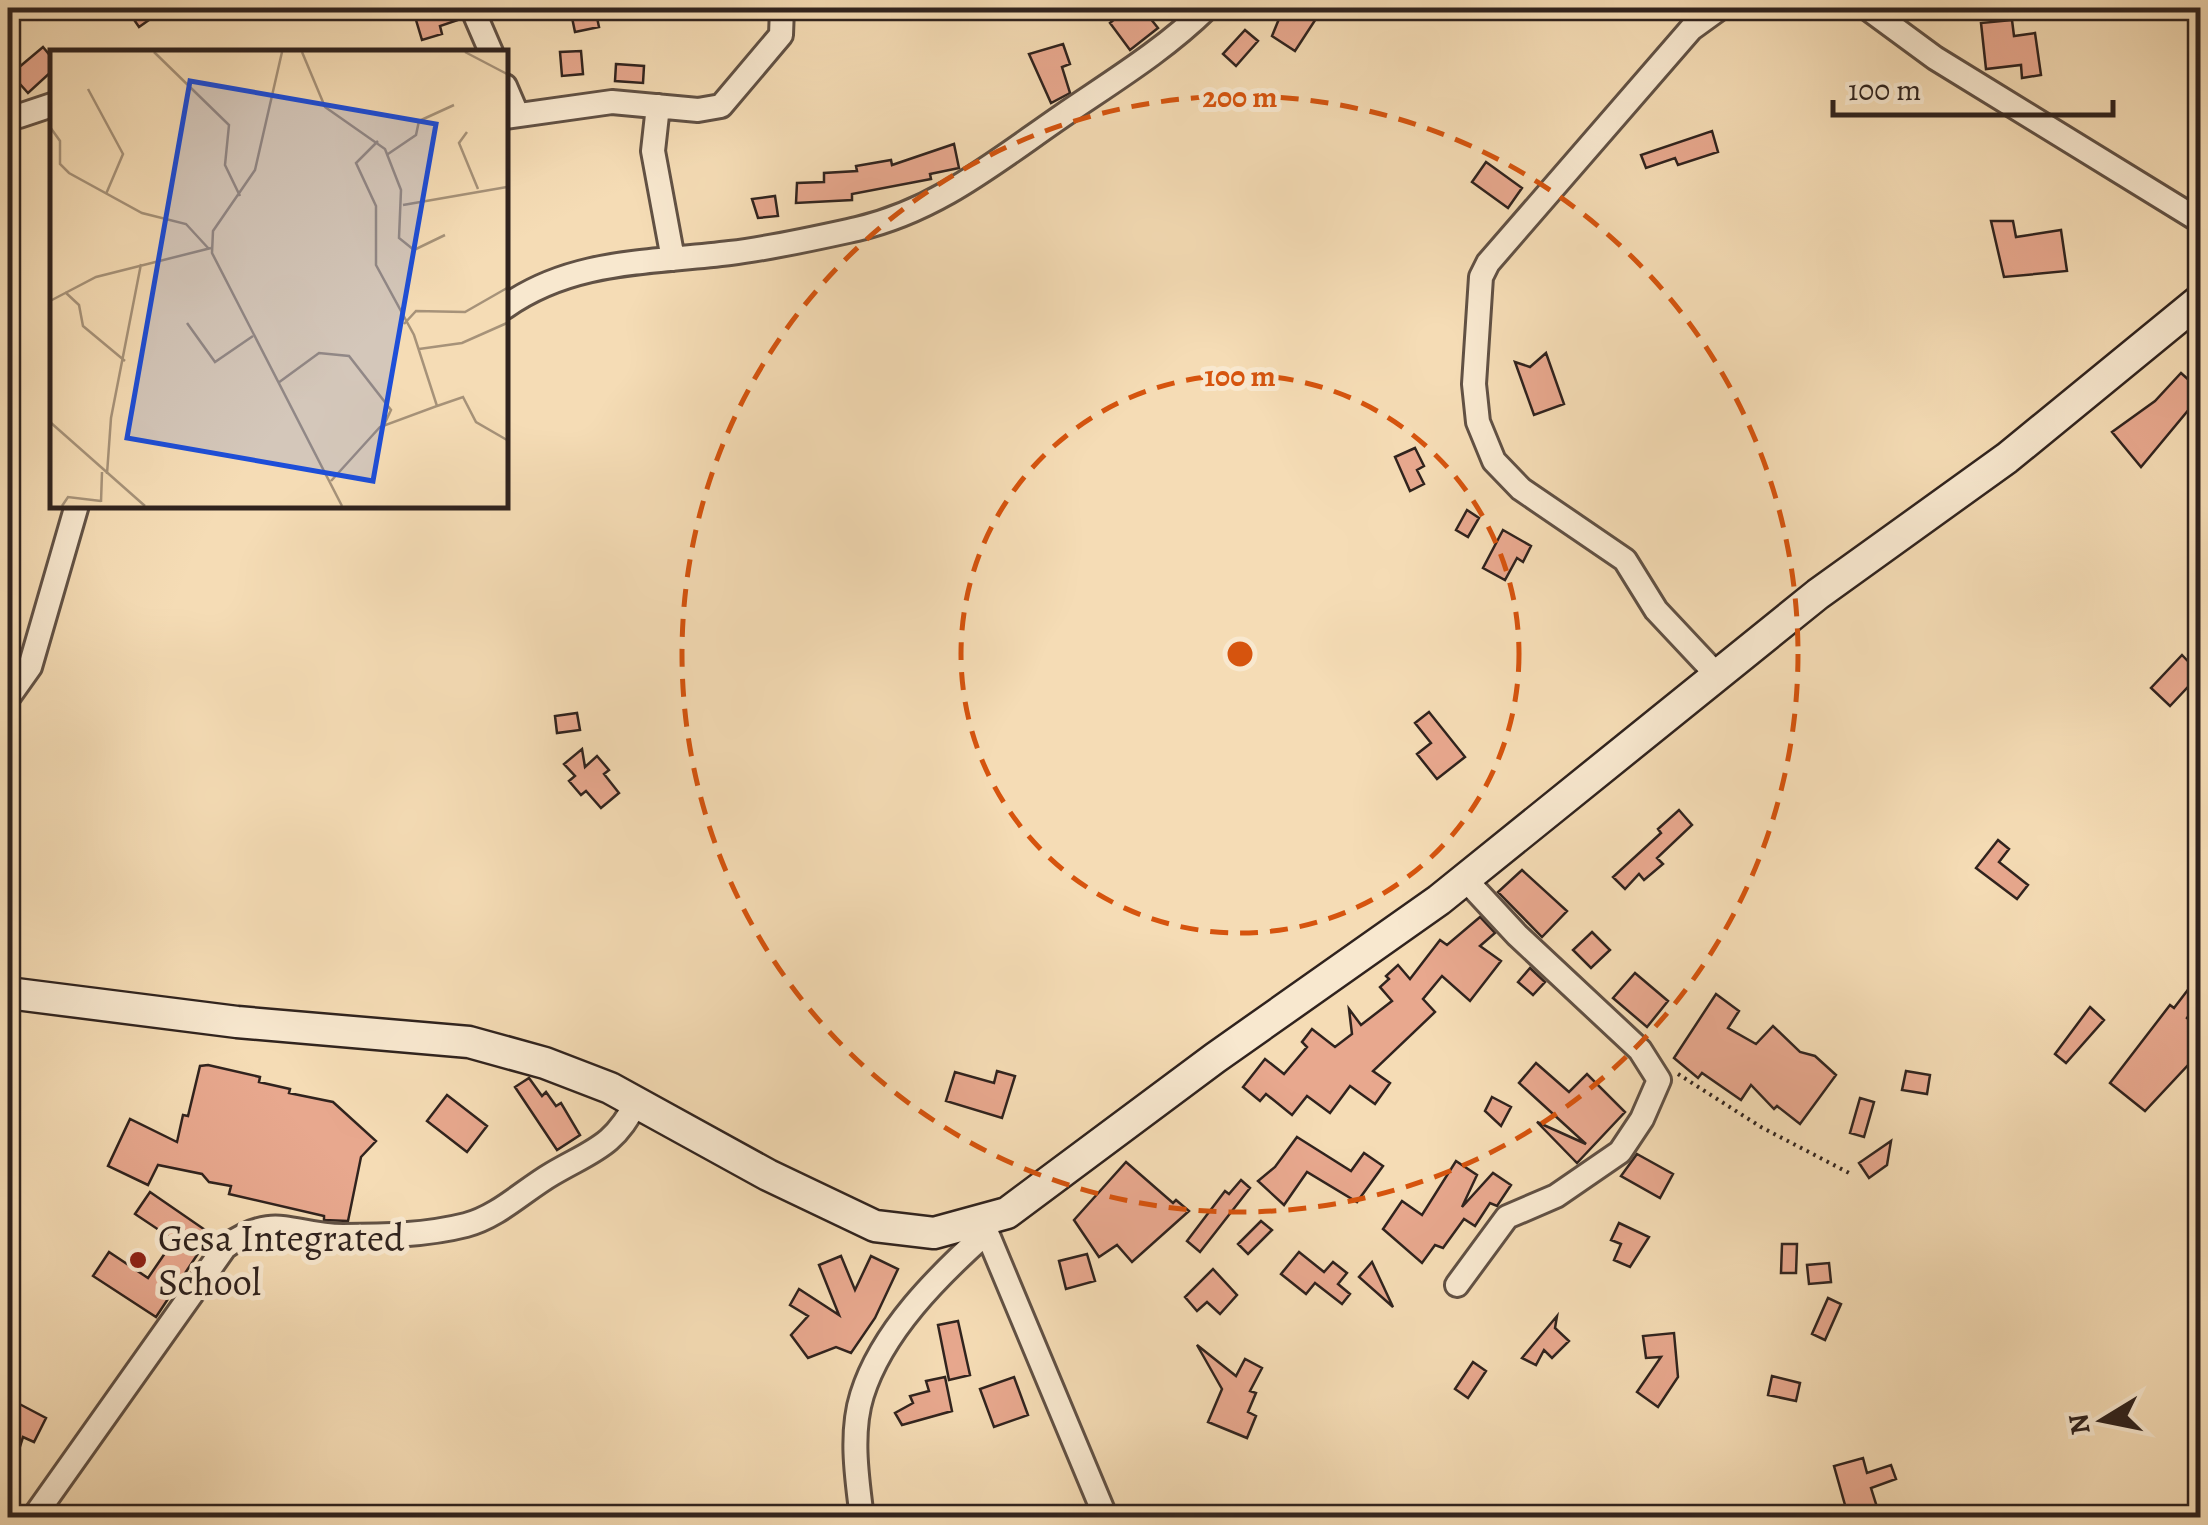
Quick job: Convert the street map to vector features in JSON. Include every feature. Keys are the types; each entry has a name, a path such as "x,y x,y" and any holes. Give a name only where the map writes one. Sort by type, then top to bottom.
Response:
{"main road":[{"path":"8,993 237,1022 469,1042 545,1063 637,1102 768,1174 875,1226 934,1234 984,1226 1028,1201 1215,1058 1327,983 1465,878 1880,547 2007,458 2200,300"}],"street":[{"path":"472,8 490,50"},
{"path":"511,116 612,102 698,110 721,106 781,35 782,8"},
{"path":"508,305 536,286 571,272 857,229 938,202 1171,42 1207,8"},
{"path":"1717,675 1656,610 1625,560 1521,489 1494,461 1478,422 1474,384 1481,277 1488,263 1691,29 1720,8"},
{"path":"1867,8 1934,58 2200,221"},
{"path":"8,112 19,116 50,106"},
{"path":"658,106 653,151 673,259"},
{"path":"8,698 30,666 76,508"},
{"path":"1456,1284 1507,1216 1556,1196 1620,1152 1642,1119 1659,1080 1640,1050 1517,935 1465,878"},
{"path":"33,1518 225,1247 241,1236 274,1226 338,1236 467,1224 494,1214 544,1179 608,1144 625,1126 637,1102"},
{"path":"862,1518 856,1443 860,1398 874,1366 904,1320 984,1226 1106,1518"}],"path":[{"path":"1698,1083 1761,1127 1851,1174"}],"building":[{"path":"126,8 166,8 139,27"},
{"path":"454,8 458,20 440,26 442,34 422,40 413,10"},
{"path":"570,8 595,8 599,27 575,32"},
{"path":"1112,8 1142,8 1158,28 1130,50 1110,23 1118,16"},
{"path":"1297,8 1323,8 1295,51 1272,36 1281,14 1292,16"},
{"path":"2012,20 2014,36 2035,33 2041,75 2022,78 2021,65 1986,69 1981,23"},
{"path":"1245,30 1258,41 1236,66 1223,54"},
{"path":"1063,44 1070,64 1062,67 1070,93 1051,103 1029,54"},
{"path":"43,47 50,56 50,73 28,93 11,74"},
{"path":"581,51 583,74 562,76 560,52"},
{"path":"616,64 644,66 643,83 615,81"},
{"path":"1712,131 1718,152 1678,165 1675,158 1646,168 1641,155"},
{"path":"954,144 959,168 930,174 931,179 852,194 852,200 796,203 797,183 824,182 824,173 857,171 856,166 891,160 892,165"},
{"path":"1486,162 1522,188 1508,208 1472,182"},
{"path":"775,196 778,216 758,218 752,199"},
{"path":"1991,221 2013,221 2016,237 2061,230 2067,271 2004,277"},
{"path":"1546,353 1564,404 1534,415 1515,362 1530,367"},
{"path":"2181,373 2200,390 2200,396 2141,467 2112,432 2155,401"},
{"path":"1415,448 1424,466 1417,470 1424,484 1410,491 1395,457"},
{"path":"1467,510 1479,518 1468,537 1456,530"},
{"path":"1503,530 1531,546 1523,562 1517,558 1505,580 1483,568"},
{"path":"2182,655 2200,674 2170,706 2151,688"},
{"path":"1429,712 1465,757 1437,779 1417,754 1431,743 1415,723"},
{"path":"577,713 580,730 557,733 555,716"},
{"path":"582,749 585,767 597,756 609,770 604,774 619,793 601,808 586,791 581,795 569,781 575,776 564,764"},
{"path":"1679,810 1692,825 1657,858 1663,864 1644,880 1639,874 1625,889 1613,877 1661,833 1658,829"},
{"path":"1998,840 2009,849 1999,862 2028,885 2017,899 1976,868"},
{"path":"1522,870 1567,911 1542,937 1498,892"},
{"path":"1480,917 1495,933 1480,946 1501,961 1470,1001 1442,976 1423,999 1435,1012 1373,1071 1390,1083 1375,1104 1350,1086 1330,1113 1307,1096 1292,1115 1266,1094 1260,1101 1243,1087 1265,1059 1284,1074 1307,1047 1302,1042 1312,1029 1335,1047 1352,1034 1349,1009 1361,1025 1392,1001 1380,987 1398,965 1410,979 1440,940 1447,945"},
{"path":"1592,932 1610,950 1591,968 1573,950"},
{"path":"1530,968 1545,982 1533,995 1518,982"},
{"path":"1635,973 1668,1001 1647,1027 1613,998"},
{"path":"2200,974 2200,1000 2187,1018 2200,1029 2200,1044 2189,1064 2145,1111 2110,1083 2170,1005 2174,1008"},
{"path":"1716,994 1739,1011 1728,1028 1756,1044 1773,1026 1800,1052 1815,1056 1836,1075 1800,1124 1777,1106 1774,1109 1751,1085 1741,1100 1702,1073 1698,1078 1674,1058"},
{"path":"2090,1007 2104,1020 2066,1063 2055,1054"},
{"path":"1536,1063 1569,1092 1587,1074 1625,1112 1577,1163 1537,1122 1586,1144 1519,1083"},
{"path":"200,1066 260,1077 259,1082 290,1089 289,1093 333,1102 376,1141 361,1157 348,1221 324,1220 324,1216 229,1194 231,1186 209,1182 202,1174 158,1165 148,1185 108,1166 130,1119 177,1142"},
{"path":"997,1071 1015,1076 1002,1118 946,1101 955,1072 994,1083"},
{"path":"1906,1071 1930,1075 1927,1094 1902,1090"},
{"path":"529,1078 542,1096 546,1092 556,1106 561,1103 580,1135 557,1150 515,1087"},
{"path":"447,1095 487,1126 467,1152 427,1121"},
{"path":"1492,1097 1511,1107 1501,1126 1485,1111"},
{"path":"1860,1098 1874,1102 1864,1137 1850,1133"},
{"path":"1297,1137 1351,1171 1364,1153 1383,1166 1357,1202 1307,1172 1284,1205 1258,1181 1275,1167"},
{"path":"1891,1141 1887,1165 1869,1178 1859,1163"},
{"path":"1637,1154 1673,1174 1660,1198 1621,1176"},
{"path":"1456,1161 1477,1175 1462,1207 1493,1173 1511,1185 1497,1206 1490,1203 1475,1226 1464,1219 1443,1248 1435,1245 1422,1263 1383,1229 1402,1201 1422,1215"},
{"path":"1126,1162 1173,1203 1176,1200 1189,1211 1132,1262 1117,1245 1099,1257 1074,1220"},
{"path":"1241,1180 1250,1188 1200,1252 1187,1241 1225,1191 1229,1194"},
{"path":"150,1192 211,1234 156,1317 93,1276 109,1252 148,1278 174,1240 135,1214"},
{"path":"1261,1221 1272,1230 1248,1254 1238,1244"},
{"path":"1619,1223 1649,1237 1630,1267 1614,1260 1621,1244 1611,1240"},
{"path":"1782,1244 1797,1244 1796,1273 1781,1273"},
{"path":"1299,1252 1324,1272 1333,1262 1347,1273 1338,1284 1350,1294 1342,1304 1315,1283 1306,1294 1281,1274"},
{"path":"1087,1254 1095,1281 1066,1289 1059,1261"},
{"path":"841,1256 855,1290 871,1256 898,1269 875,1318 851,1353 836,1347 808,1358 791,1335 808,1316 790,1305 799,1289 839,1315 819,1265"},
{"path":"1372,1262 1393,1307 1359,1277"},
{"path":"1829,1263 1831,1282 1809,1284 1807,1265"},
{"path":"1213,1269 1237,1295 1220,1314 1207,1302 1197,1311 1185,1297"},
{"path":"1828,1298 1841,1304 1825,1340 1812,1334"},
{"path":"1557,1316 1555,1328 1569,1341 1552,1358 1544,1350 1536,1365 1522,1358"},
{"path":"958,1321 970,1375 949,1380 938,1325"},
{"path":"1674,1333 1678,1377 1658,1407 1637,1392 1661,1357 1646,1358 1643,1336"},
{"path":"1197,1345 1236,1376 1245,1359 1262,1368 1250,1391 1256,1393 1248,1412 1256,1416 1247,1438 1208,1422 1222,1389"},
{"path":"1473,1362 1486,1371 1468,1398 1455,1389"},
{"path":"1772,1376 1800,1383 1796,1401 1768,1395"},
{"path":"945,1377 952,1411 902,1425 895,1413 913,1403 910,1396 929,1391 926,1381"},
{"path":"1014,1377 1028,1415 994,1427 980,1389"},
{"path":"8,1398 46,1418 34,1442 23,1437 11,1475"},
{"path":"1863,1458 1867,1473 1891,1465 1896,1479 1871,1488 1876,1504 1847,1512 1834,1466"}],"place":[{"name":"Gesa Integrated School","path":"138,1260"}]}
